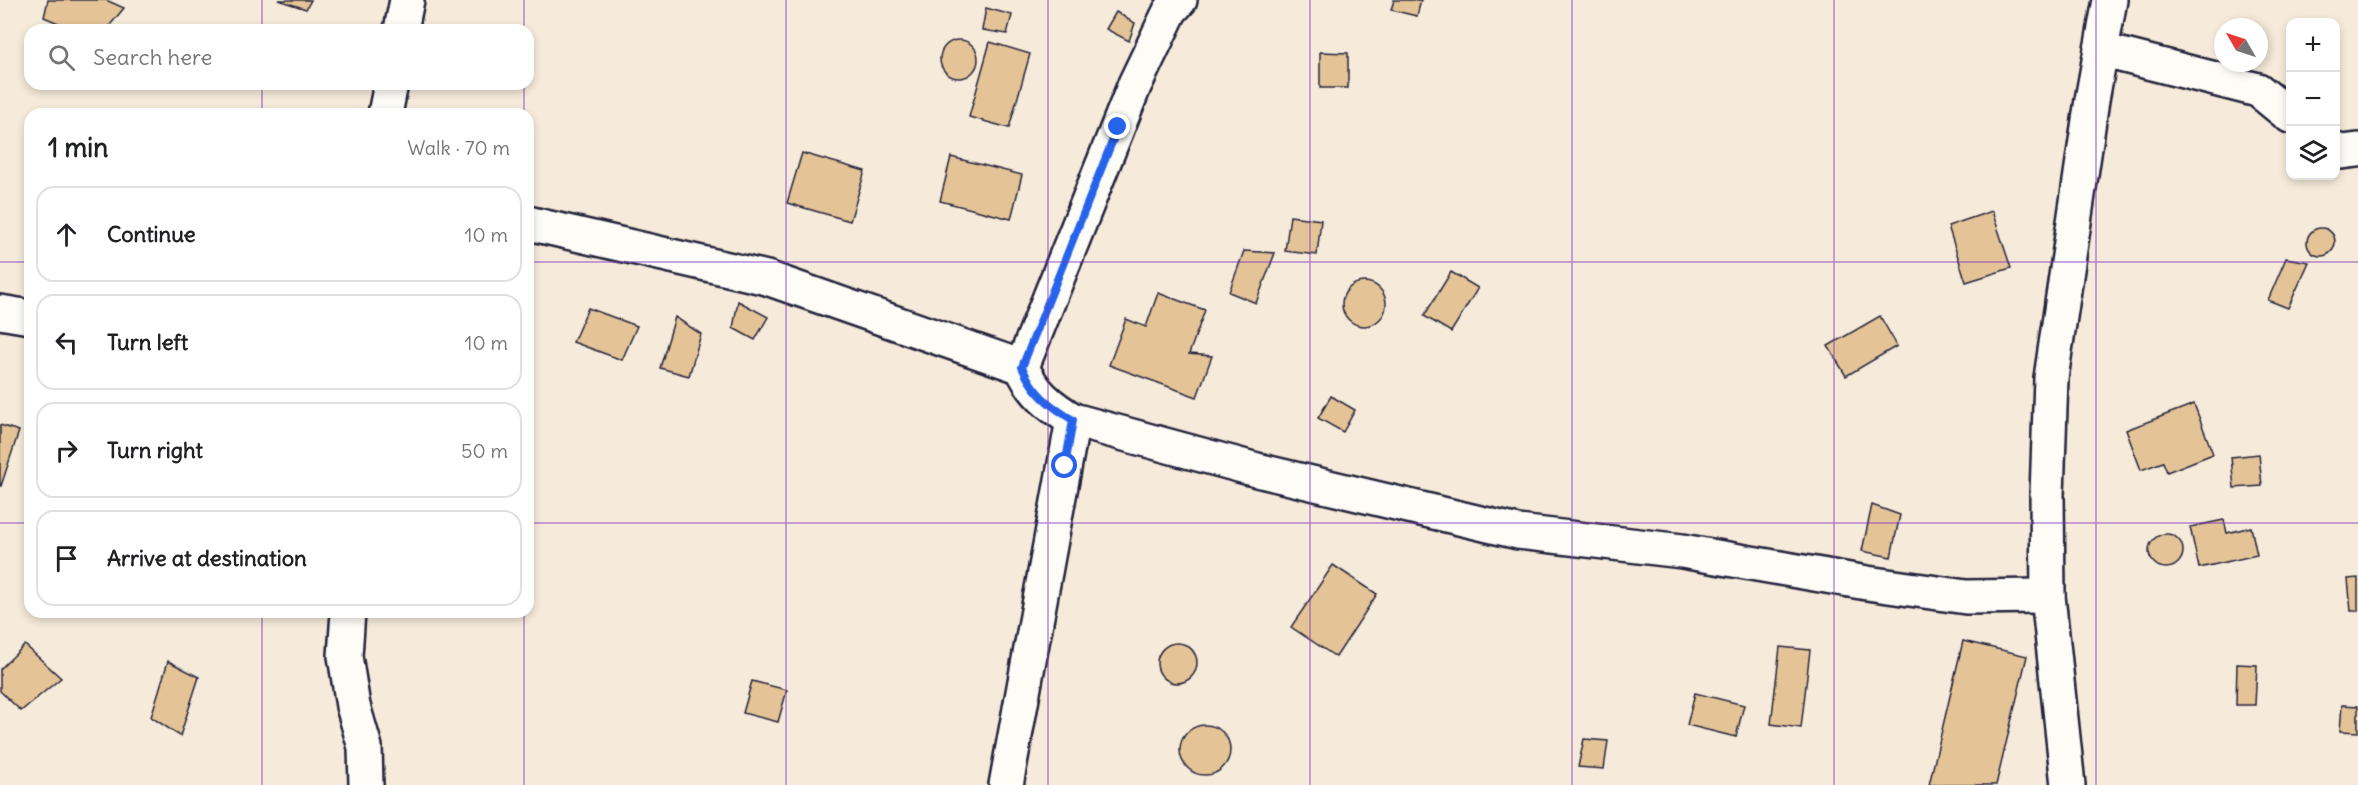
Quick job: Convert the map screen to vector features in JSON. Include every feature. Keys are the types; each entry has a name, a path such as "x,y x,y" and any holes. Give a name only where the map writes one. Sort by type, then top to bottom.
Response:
{"street":[{"path":"402,24 407,0"},
{"path":"1180,0 1170,11 1135,84 1022,367 1029,383 1038,395 1073,420 1257,470 1518,532 1682,551 1867,583 1966,597 2048,596"},
{"path":"2068,785 2048,596 2051,378 2110,0"},
{"path":"2101,50 2258,90 2286,113"},
{"path":"386,108 390,90"},
{"path":"2340,151 2358,150"},
{"path":"534,224 767,278 1022,367"},
{"path":"0,312 24,315"},
{"path":"1006,785 1073,420"},
{"path":"348,618 345,656 353,706 365,747 366,785"}],"building":[{"path":"48,0 106,0 124,8 111,24 61,24 44,17"},
{"path":"278,0 311,0 306,9"},
{"path":"1394,0 1421,0 1417,16 1391,10"},
{"path":"986,8 1012,15 1007,34 982,30"},
{"path":"1116,12 1135,23 1129,41 1106,29"},
{"path":"959,40 966,41 972,46 977,52 977,66 972,72 966,77 959,78 952,77 946,72 941,66 940,59 941,52 946,46 952,41"},
{"path":"990,42 1030,54 1009,128 969,117"},
{"path":"1320,52 1348,53 1348,88 1320,88"},
{"path":"802,153 865,171 850,221 787,203"},
{"path":"951,157 1022,175 1011,219 940,201"},
{"path":"1992,211 2011,268 1966,282 1948,226"},
{"path":"1290,216 1321,220 1317,255 1285,251"},
{"path":"2321,228 2331,232 2335,242 2331,252 2321,256 2311,252 2307,242 2311,232"},
{"path":"1244,251 1275,253 1256,303 1229,292"},
{"path":"2286,258 2309,262 2288,308 2268,300"},
{"path":"1451,272 1478,288 1451,332 1424,316"},
{"path":"1364,282 1379,289 1386,304 1379,319 1364,326 1349,319 1342,304 1349,289"},
{"path":"1158,293 1205,310 1189,354 1212,356 1197,397 1109,365 1126,319 1146,327"},
{"path":"738,301 768,317 755,340 733,328"},
{"path":"588,308 637,326 622,360 573,342"},
{"path":"1880,316 1897,346 1846,376 1828,346"},
{"path":"675,317 701,334 689,376 660,368"},
{"path":"1331,396 1355,410 1343,432 1318,418"},
{"path":"2194,404 2213,454 2167,472 2163,462 2141,470 2126,430"},
{"path":"0,425 19,431 1,486 0,486"},
{"path":"2259,454 2262,486 2234,488 2231,457"},
{"path":"1872,505 1900,515 1891,557 1862,551"},
{"path":"2224,520 2227,533 2251,527 2257,555 2199,568 2190,527"},
{"path":"2166,534 2178,539 2183,551 2178,563 2166,568 2154,563 2149,551 2154,539"},
{"path":"1333,565 1377,594 1336,657 1291,627"},
{"path":"2358,578 2358,611 2351,611 2348,579"},
{"path":"1963,641 2027,656 1996,785 1929,785"},
{"path":"1177,643 1191,649 1197,663 1191,677 1177,683 1163,677 1157,663 1163,649"},
{"path":"25,645 61,678 21,711 0,691 0,669"},
{"path":"1780,647 1810,650 1801,728 1771,724"},
{"path":"168,661 199,677 180,736 151,717"},
{"path":"2237,664 2257,665 2255,705 2236,705"},
{"path":"752,681 787,690 778,722 743,713"},
{"path":"1695,693 1744,705 1736,737 1687,725"},
{"path":"2342,705 2358,706 2358,732 2340,731"},
{"path":"1205,725 1223,732 1230,750 1223,768 1205,775 1187,768 1180,750 1187,732"},
{"path":"1584,739 1608,741 1604,769 1578,767"}],"route":[{"path":"1065,466 1073,420 1038,395 1029,383 1022,367 1118,127"}]}
